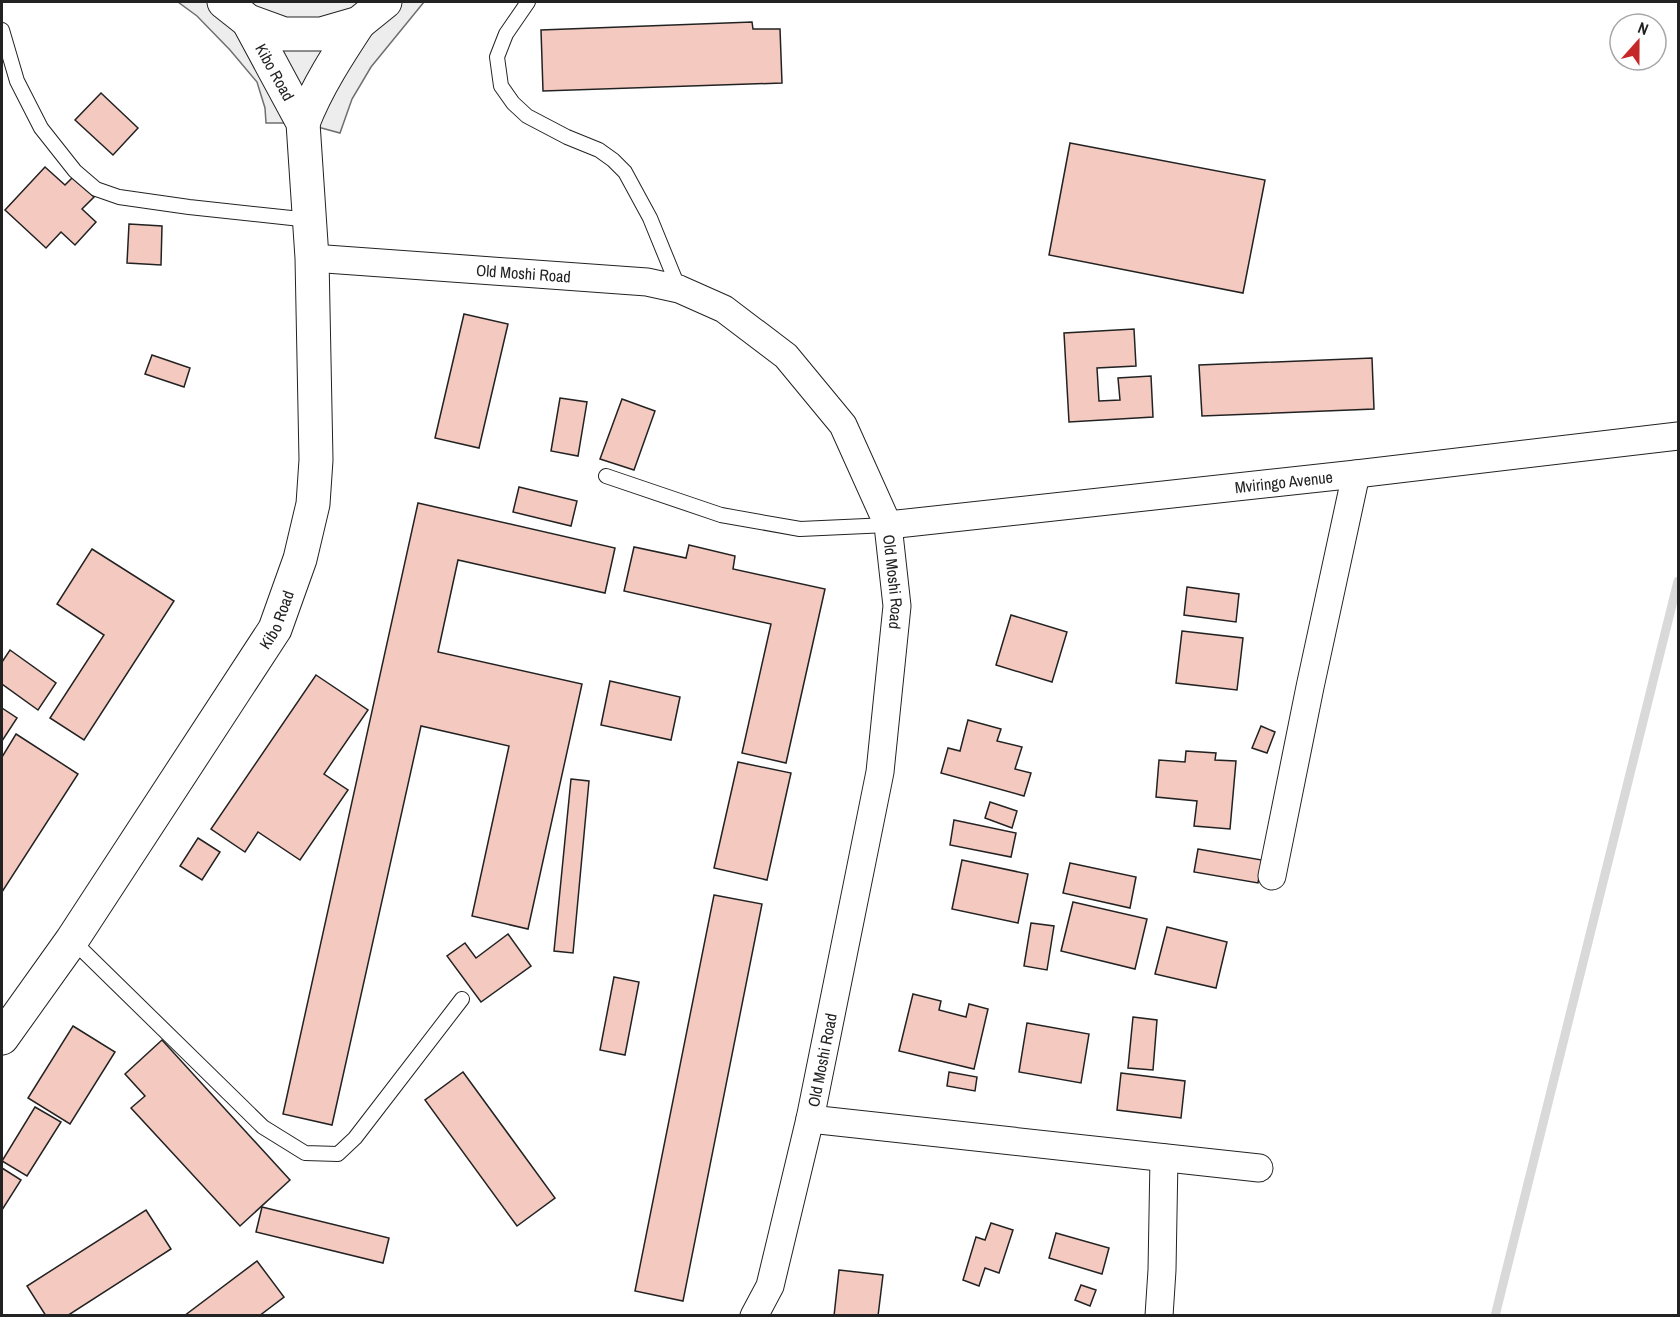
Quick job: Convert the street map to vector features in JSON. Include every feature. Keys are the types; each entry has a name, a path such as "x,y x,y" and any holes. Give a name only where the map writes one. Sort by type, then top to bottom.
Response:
{"main road":[{"path":"236,11 284,34 321,34 359,23 385,2"},
{"name":"Kibo Road","path":"236,11 303,123"},
{"name":"Kibo Road","path":"2,1038 72,940 275,629 286,601 300,560 313,504 316,460 312,258 303,123 325,76 359,23"}],"street":[{"name":"Old Moshi Road","path":"312,258 647,282 679,289 724,309 786,356 843,425 888,525 897,606 880,772 810,1119 770,1286 754,1316"},
{"name":"Mviringo Avenue","path":"888,525 1678,436"},
{"path":"1272,876 1356,474"},
{"path":"810,1119 1259,1168"},
{"path":"1159,1316 1164,1158"}],"lane":[{"path":"528,2 506,34 497,57 501,86 513,103 527,116 567,137 599,150 625,172 651,218 679,289"},
{"path":"2,30 17,81 42,128 75,171 96,189 119,197 165,204 310,220"},
{"path":"606,476 721,516 766,524 800,529 888,525"},
{"path":"72,940 263,1127 305,1153 338,1154 355,1138 462,999"}],"shaded area":[{"path":"178,2 424,2 371,67 352,99 340,133 303,123 266,123 265,108 257,82 197,16"}],"building":[{"path":"752,22 753,29 780,29 782,83 543,91 541,30"},
{"path":"101,93 138,128 113,155 75,120"},
{"path":"1070,143 1265,180 1243,293 1049,255"},
{"path":"45,167 65,185 72,178 94,197 82,209 96,222 75,245 61,232 46,248 5,210"},
{"path":"129,224 162,226 161,265 127,263"},
{"path":"464,314 508,324 479,448 435,438"},
{"path":"1134,329 1136,366 1097,368 1099,401 1120,400 1118,378 1151,376 1153,417 1069,422 1064,333"},
{"path":"152,355 190,368 184,387 145,374"},
{"path":"1372,358 1374,409 1202,416 1199,365"},
{"path":"560,398 587,402 578,456 551,451"},
{"path":"622,399 655,411 634,470 600,459"},
{"path":"519,487 577,501 571,526 513,512"},
{"path":"418,503 615,548 605,593 458,560 438,652 582,684 528,929 472,916 509,746 421,726 332,1125 283,1114"},
{"path":"689,545 735,556 733,569 825,589 786,763 742,753 771,624 624,591 634,547 686,558"},
{"path":"92,549 174,601 84,740 50,718 104,635 57,604"},
{"path":"1187,587 1239,594 1236,622 1184,615"},
{"path":"1011,615 1067,632 1052,682 996,665"},
{"path":"1182,631 1243,638 1237,690 1176,683"},
{"path":"10,650 56,683 38,710 2,684 2,662"},
{"path":"316,675 368,710 324,774 348,790 300,860 258,832 245,852 211,829"},
{"path":"610,681 680,697 671,740 601,725"},
{"path":"2,708 17,718 2,741"},
{"path":"968,720 1001,729 997,741 1022,747 1015,769 1031,773 1024,796 941,773 948,748 960,751"},
{"path":"1261,726 1275,732 1267,753 1252,748"},
{"path":"16,734 78,774 2,892 2,757"},
{"path":"1186,751 1216,753 1215,760 1236,761 1230,829 1194,826 1197,801 1156,797 1159,760 1185,762"},
{"path":"738,762 791,773 767,880 714,868"},
{"path":"571,779 589,781 573,953 554,951"},
{"path":"990,802 1017,811 1012,828 985,818"},
{"path":"954,820 1016,833 1011,857 950,845"},
{"path":"198,838 220,852 202,880 180,866"},
{"path":"1198,849 1262,860 1258,883 1194,872"},
{"path":"962,860 1028,874 1018,923 952,909"},
{"path":"1070,863 1136,877 1130,908 1063,893"},
{"path":"714,895 762,904 683,1301 635,1291"},
{"path":"1073,902 1147,919 1135,969 1061,951"},
{"path":"1031,923 1054,926 1047,970 1024,966"},
{"path":"1167,927 1227,942 1216,988 1155,974"},
{"path":"508,934 531,966 481,1002 447,956 465,943 476,958"},
{"path":"614,977 639,982 625,1055 600,1050"},
{"path":"913,994 941,1001 939,1010 966,1017 969,1004 988,1009 974,1069 899,1051"},
{"path":"1133,1017 1157,1020 1153,1070 1128,1068"},
{"path":"1027,1023 1089,1034 1081,1083 1019,1072"},
{"path":"73,1026 115,1052 70,1124 28,1098"},
{"path":"162,1040 290,1180 240,1226 131,1108 145,1096 125,1074"},
{"path":"463,1072 555,1198 517,1226 425,1100"},
{"path":"949,1072 977,1077 975,1091 947,1086"},
{"path":"1121,1073 1185,1081 1181,1118 1117,1110"},
{"path":"35,1107 61,1122 27,1176 2,1161"},
{"path":"2,1168 21,1180 2,1210"},
{"path":"262,1207 389,1238 383,1263 256,1232"},
{"path":"146,1210 171,1249 67,1316 46,1316 27,1286"},
{"path":"991,1223 1013,1230 999,1273 985,1268 979,1286 963,1280 976,1237 985,1240"},
{"path":"1056,1233 1109,1248 1102,1274 1049,1258"},
{"path":"257,1261 284,1297 259,1316 184,1316"},
{"path":"839,1270 883,1275 878,1316 834,1316"},
{"path":"1081,1285 1096,1290 1090,1306 1075,1300"}],"waterway":[{"path":"1495,1316 1678,581"}]}
